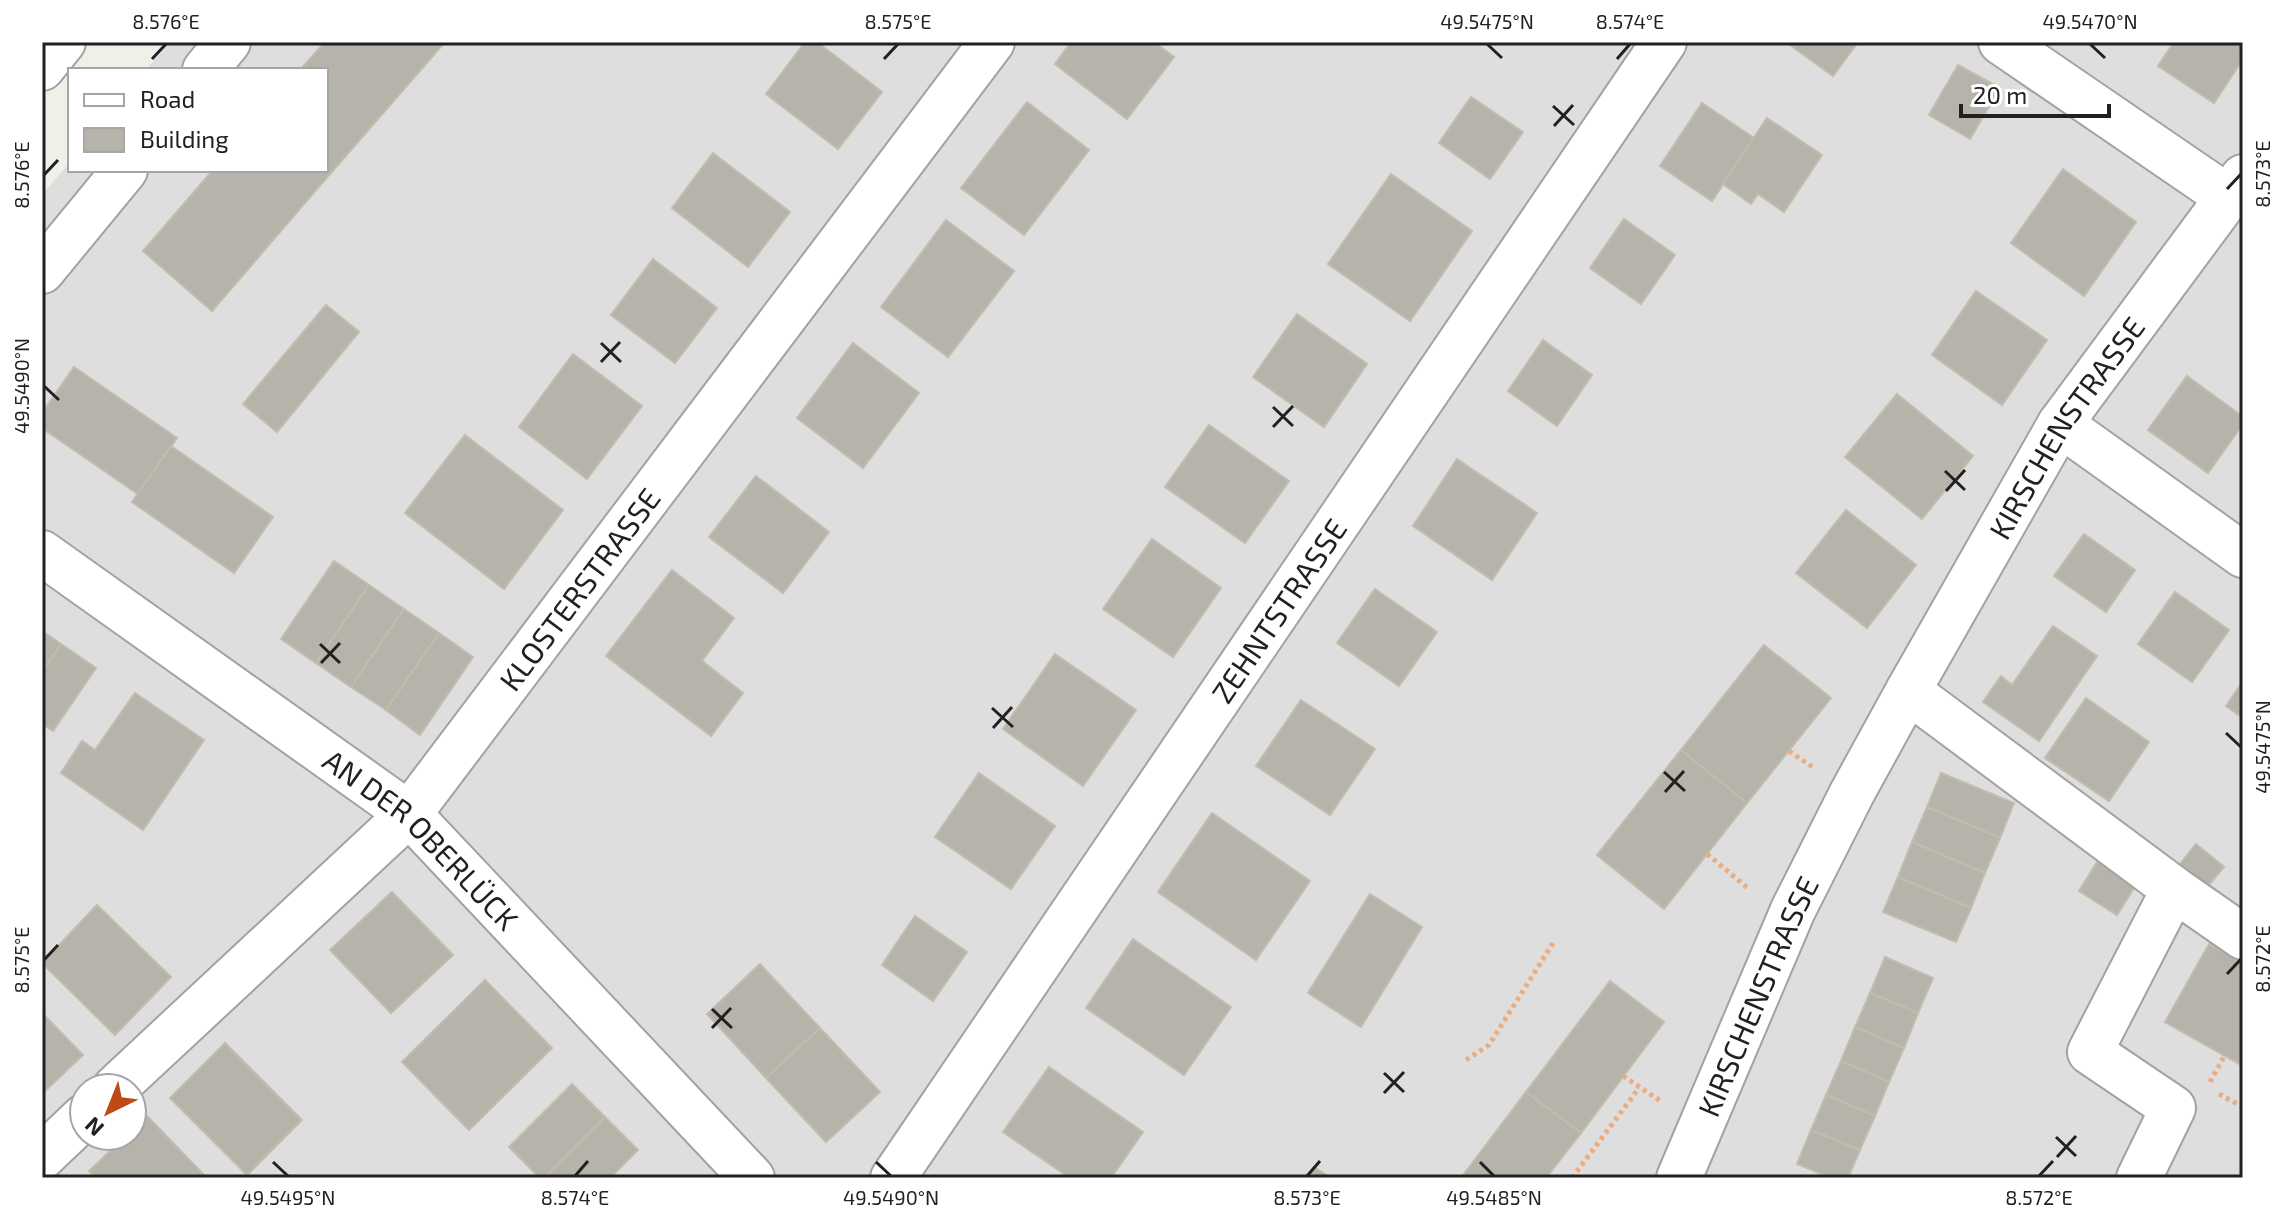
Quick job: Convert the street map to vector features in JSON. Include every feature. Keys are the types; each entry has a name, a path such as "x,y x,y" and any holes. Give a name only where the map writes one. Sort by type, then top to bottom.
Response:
{"street":[{"path":"42,68 63,42"},
{"path":"207,68 228,42"},
{"name":"KLOSTERSTRASSE","path":"132,1072 409,814 992,42"},
{"name":"ZEHNTSTRASSE","path":"893,1178 1664,42"},
{"path":"2001,42 2236,188"},
{"path":"42,271 123,172"},
{"name":"KIRSCHENSTRASSE","path":"1679,1178 1793,910 1908,691 2060,424 2236,188"},
{"path":"2060,424 2243,555"},
{"name":"AN DER OBERLÜCK","path":"42,553 409,814 752,1178"},
{"path":"1908,691 2243,937"},
{"path":"2139,1178 2173,1108 2090,1052 2174,889"},
{"path":"42,1157 68,1132"}],"path":[{"path":"1466,1060 1489,1045 1553,943"},
{"path":"2207,1087 2243,1107"},
{"path":"1572,1178 1639,1088"}],"shaded area":[{"path":"169,42 2243,42 2243,1178 42,1178 42,195 68,164 68,172 328,172 328,68 148,68"}],"building":[{"path":"325,42 445,42 330,174 328,172 328,68 302,68"},
{"path":"805,42 817,42 882,92 838,149 766,94"},
{"path":"1071,42 1154,42 1174,57 1127,119 1055,64"},
{"path":"1786,42 1858,42 1833,76"},
{"path":"2174,42 2243,43 2243,59 2214,103 2158,66"},
{"path":"1958,65 2000,88 1970,139 1929,115"},
{"path":"1471,97 1523,132 1490,179 1439,143"},
{"path":"1027,102 1089,150 1024,235 961,188"},
{"path":"1702,103 1754,138 1712,201 1660,166"},
{"path":"1767,118 1822,155 1784,212 1758,194 1751,204 1723,184"},
{"path":"713,153 790,212 748,267 672,208"},
{"path":"2063,169 2136,222 2084,296 2011,243"},
{"path":"211,172 330,174 212,311 143,251"},
{"path":"1391,174 1472,231 1410,321 1328,264"},
{"path":"1624,219 1675,255 1641,304 1590,268"},
{"path":"946,220 1014,271 948,357 881,307"},
{"path":"653,259 717,308 675,363 611,315"},
{"path":"1976,291 2047,340 2002,405 1932,355"},
{"path":"326,305 359,332 277,432 243,404"},
{"path":"1297,314 1367,364 1324,427 1253,377"},
{"path":"1543,340 1592,375 1557,426 1508,391"},
{"path":"853,343 919,393 863,468 797,418"},
{"path":"573,354 642,406 587,479 519,427"},
{"path":"74,367 177,438 138,494 42,428 42,413"},
{"path":"2187,376 2243,417 2243,424 2208,473 2148,430"},
{"path":"1897,394 1973,456 1922,519 1845,457"},
{"path":"1209,425 1289,481 1245,543 1165,487"},
{"path":"465,435 563,510 504,589 405,513"},
{"path":"171,446 273,517 234,573 132,502"},
{"path":"1457,459 1537,513 1492,580 1413,526"},
{"path":"756,476 829,532 783,593 709,537"},
{"path":"1846,510 1916,565 1867,628 1796,573"},
{"path":"2084,534 2135,570 2106,612 2054,576"},
{"path":"1152,539 1221,588 1173,657 1103,609"},
{"path":"334,561 369,585 316,663 281,639"},
{"path":"672,570 734,618 702,661 743,693 711,736 606,656"},
{"path":"369,585 404,609 351,687 316,663"},
{"path":"1375,589 1437,632 1399,686 1337,643"},
{"path":"2175,592 2229,630 2192,682 2138,644"},
{"path":"404,609 439,633 386,710 351,687"},
{"path":"2053,626 2097,656 2039,741 1983,702 2001,676 2012,685"},
{"path":"42,631 61,644 42,672"},
{"path":"439,633 473,657 420,735 386,710"},
{"path":"61,644 96,668 53,731 42,724 42,672"},
{"path":"1764,645 1831,698 1747,803 1681,750"},
{"path":"1055,654 1136,710 1083,786 1003,729"},
{"path":"2243,681 2243,718 2226,706"},
{"path":"135,693 204,740 143,830 61,773 82,741 95,750"},
{"path":"2086,698 2149,742 2109,801 2045,758"},
{"path":"1301,700 1375,749 1330,815 1256,766"},
{"path":"1681,750 1747,803 1664,909 1597,855"},
{"path":"979,773 1055,826 1011,889 935,837"},
{"path":"1941,773 2014,803 2000,838 1927,807"},
{"path":"1927,807 2000,838 1985,873 1912,842"},
{"path":"1212,813 1310,881 1256,960 1158,892"},
{"path":"1912,842 1985,873 1971,908 1898,877"},
{"path":"2196,844 2224,867 2208,886 2180,864"},
{"path":"2104,851 2142,875 2117,915 2079,891"},
{"path":"1898,877 1971,908 1956,942 1883,912"},
{"path":"392,892 453,955 391,1013 330,950"},
{"path":"1370,894 1422,927 1361,1027 1308,993"},
{"path":"97,905 171,977 115,1035 42,963"},
{"path":"915,916 967,952 933,1001 882,965"},
{"path":"1133,939 1231,1007 1184,1075 1086,1008"},
{"path":"2209,944 2243,963 2243,1066 2165,1022"},
{"path":"1885,957 1933,978 1918,1013 1870,993"},
{"path":"760,964 820,1028 766,1078 707,1014"},
{"path":"485,980 552,1048 469,1130 402,1062"},
{"path":"1610,981 1664,1022 1581,1133 1526,1092"},
{"path":"1870,993 1918,1013 1904,1048 1855,1027"},
{"path":"42,1013 83,1055 42,1094"},
{"path":"1855,1027 1904,1048 1889,1082 1841,1061"},
{"path":"820,1028 880,1092 826,1142 766,1078"},
{"path":"225,1043 302,1120 247,1175 170,1098"},
{"path":"1841,1061 1889,1082 1875,1116 1826,1095"},
{"path":"1049,1067 1143,1132 1111,1178 1070,1178 1003,1132"},
{"path":"572,1084 605,1117 544,1178 540,1178 509,1147"},
{"path":"1526,1092 1581,1133 1546,1178 1461,1178"},
{"path":"1826,1095 1875,1116 1860,1150 1811,1130"},
{"path":"148,1117 207,1178 96,1178 89,1171 109,1152 148,1152"},
{"path":"605,1117 638,1150 610,1178 544,1178"},
{"path":"1811,1130 1860,1150 1848,1178 1831,1178 1797,1164"},
{"path":"1314,1167 1331,1178 1307,1178"}]}
